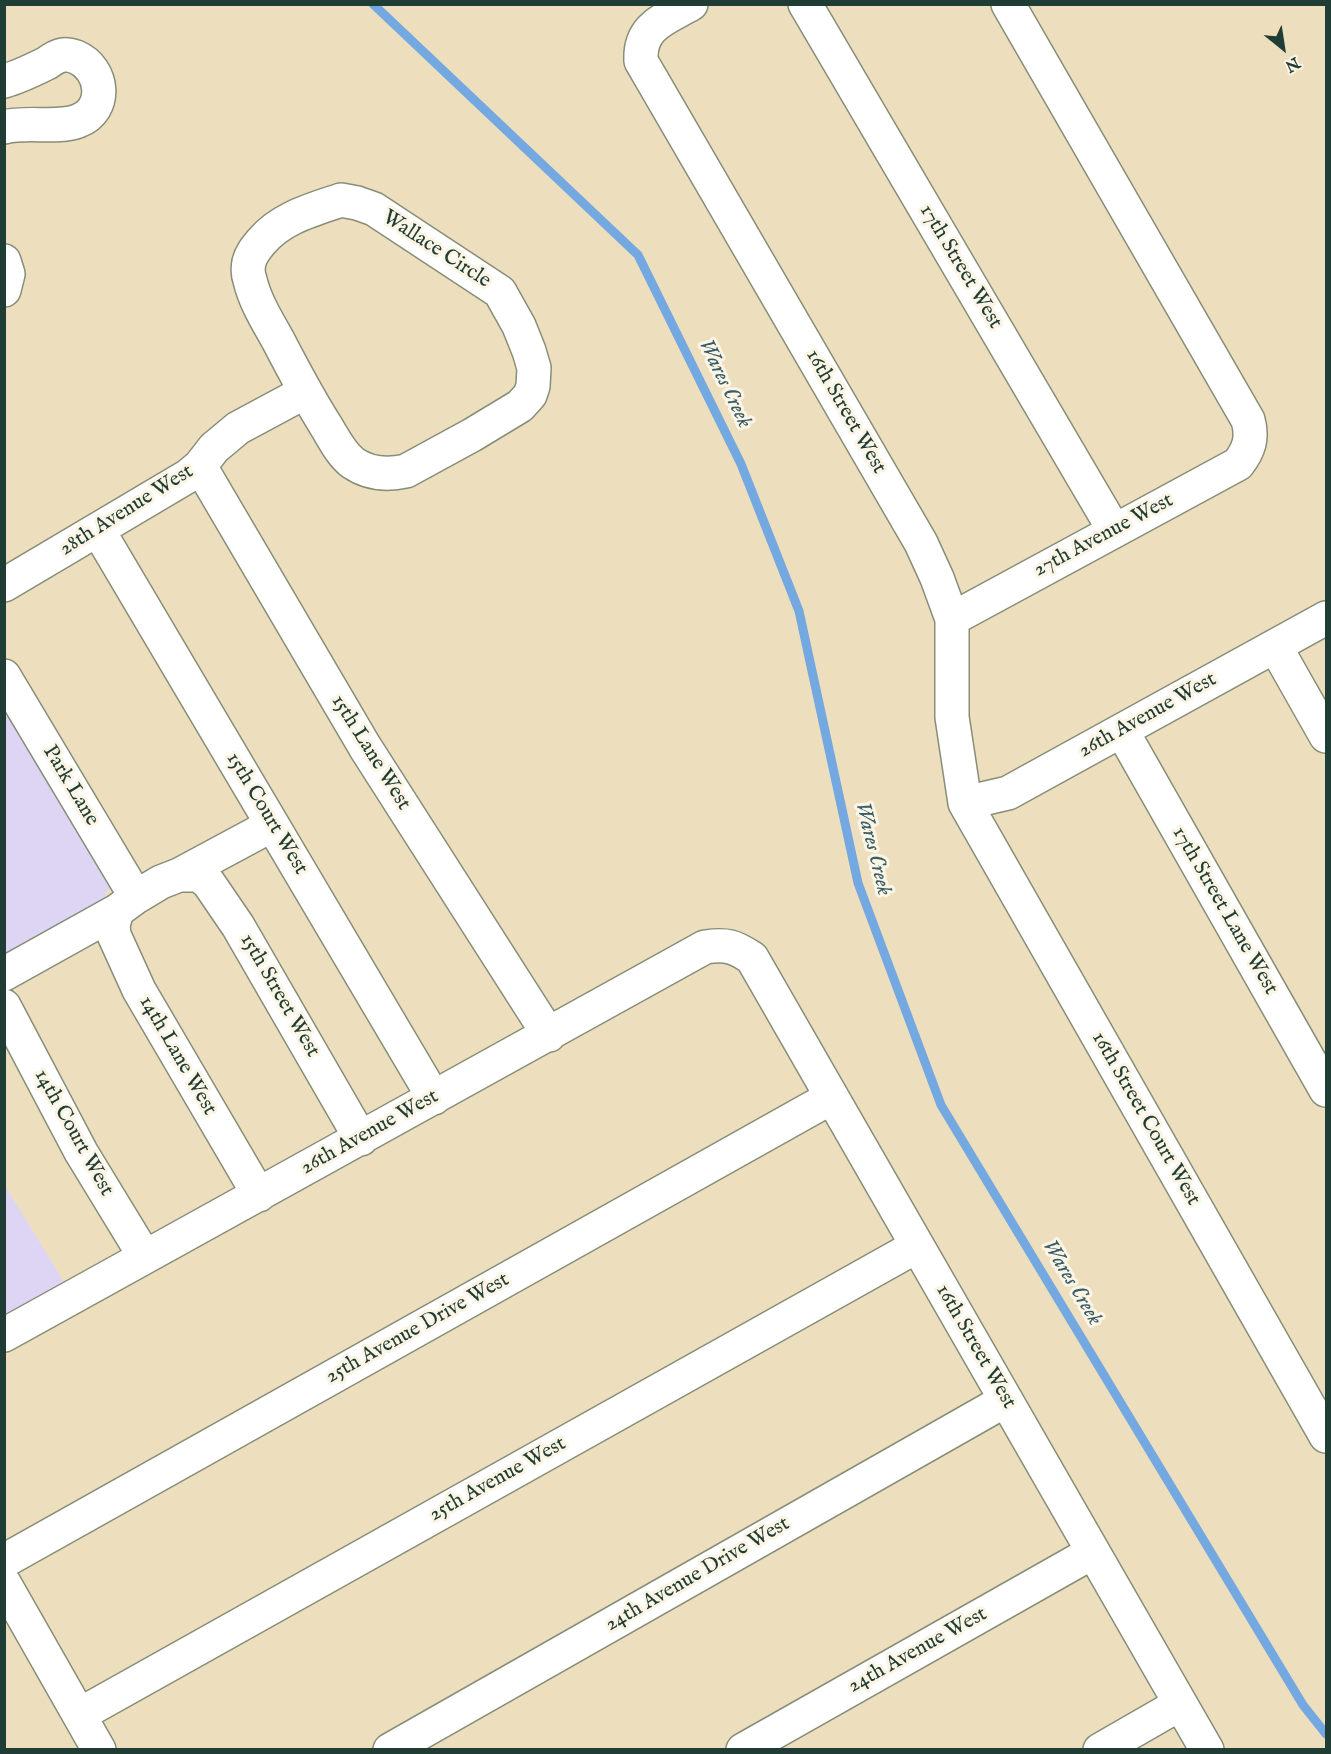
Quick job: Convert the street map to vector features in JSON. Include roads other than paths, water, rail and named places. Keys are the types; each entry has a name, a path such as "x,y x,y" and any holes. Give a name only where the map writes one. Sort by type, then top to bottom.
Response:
{"street":[{"name":"16th Street West","path":"691,4 655,24 645,35 640,49 641,61 921,543 937,578 952,619 952,717 965,803"},
{"name":"17th Street West","path":"805,4 1114,530"},
{"name":"27th Avenue West","path":"952,619 1238,464 1250,445 1251,429 1248,420 1008,4"},
{"path":"4,81 15,78 63,54 84,61 93,69 98,80 99,93 90,113 78,121 64,124 16,124 4,127"},
{"name":"Wallace Circle","path":"340,200 374,209 500,292 519,326 534,368 530,395 520,406 406,471 394,474 363,469 342,452 305,392 255,297 249,278 249,262 254,250 282,223 340,200"},
{"path":"4,261 8,274 4,290"},
{"name":"28th Avenue West","path":"4,585 188,476 200,466 214,448 238,428 305,392"},
{"name":"15th Lane West","path":"200,466 365,747 549,1035"},
{"name":"15th Court West","path":"98,530 434,1098"},
{"name":"26th Avenue West","path":"965,803 1008,793 1326,618"},
{"path":"1275,646 1326,736"},
{"name":"Park Lane","path":"4,676 127,904"},
{"name":"17th Street Lane West","path":"1122,731 1326,1090"},
{"name":"16th Street Court West","path":"965,803 1326,1436"},
{"path":"4,974 161,882 179,875 272,825"},
{"name":"15th Street West","path":"179,875 198,875 208,882 238,926 361,1139"},
{"name":"14th Lane West","path":"127,904 113,925 114,935 139,990 259,1195"},
{"name":"26th Avenue West","path":"4,1335 705,947 721,945 739,949"},
{"name":"16th Street West","path":"739,949 752,958 1207,1749"},
{"name":"14th Court West","path":"4,1006 81,1152 146,1257"},
{"name":"25th Avenue Drive West","path":"4,1561 832,1097"},
{"name":"25th Avenue West","path":"79,1715 917,1246"},
{"name":"24th Avenue Drive West","path":"390,1749 1006,1400"},
{"name":"24th Avenue West","path":"743,1749 1093,1552"},
{"path":"4,1583 99,1749"},
{"path":"1100,1749 1180,1704"}],"waterway":[{"name":"Wares Creek","path":"373,4 638,255 741,464 799,611 858,883 941,1105 1303,1705 1326,1734"}]}
